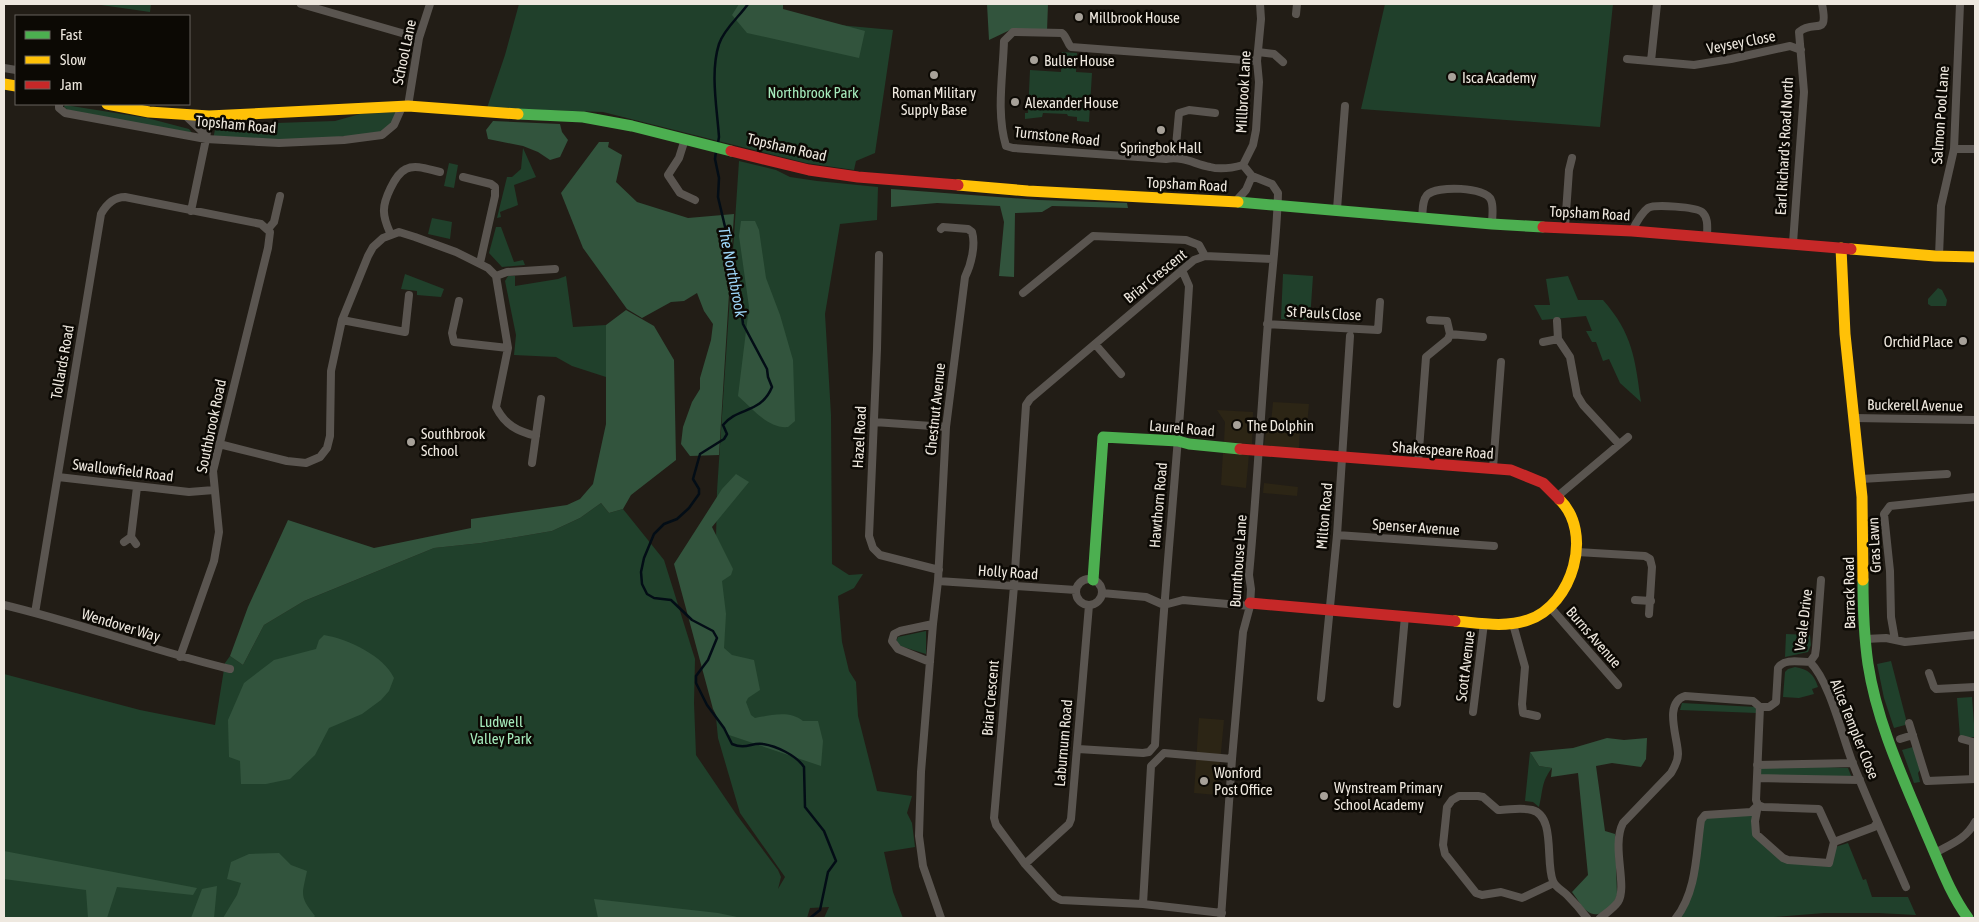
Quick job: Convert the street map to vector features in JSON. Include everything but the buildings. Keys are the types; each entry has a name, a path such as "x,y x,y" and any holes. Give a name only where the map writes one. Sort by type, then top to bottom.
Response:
{"main road":[{"name":"Topsham Road","path":"112,105 149,112 208,116 405,106 482,113 583,117 607,120 809,170 858,177 1028,190 1236,201 1492,224 1632,230 1707,238 1793,243 1938,256 1975,257"},
{"name":"Barrack Road","path":"1841,248 1841,273 1854,418 1862,479 1865,639 1871,683 1880,717 1897,766 1947,882 1968,918"},
{"name":"Laurel Road","path":"1093,580 1103,437 1178,441 1189,444 1258,451"},
{"name":"Shakespeare Road","path":"1250,605 1513,624 1536,617 1550,607 1560,596 1570,578 1577,552 1574,525 1559,495 1532,476 1511,470 1454,464 1258,451"}],"street":[{"path":"301,4 311,5 419,38"},
{"name":"School Lane","path":"405,106 419,38 430,4"},
{"name":"Millbrook Lane","path":"1243,165 1250,154 1254,138 1259,82 1257,61 1261,19 1260,4"},
{"path":"1296,14 1298,4"},
{"path":"1651,61 1658,4"},
{"path":"1801,50 1800,32 1802,29 1821,25 1825,19 1822,4"},
{"name":"Salmon Pool Lane","path":"1938,256 1941,206 1954,149 1960,4"},
{"name":"Turnstone Road","path":"1243,165 1222,169 1175,157 1166,159 1006,146 1000,109 1004,41 1013,32 1062,34 1066,36 1068,45 1071,47 1257,61"},
{"name":"Veysey Close","path":"1627,59 1694,65 1790,46 1801,50"},
{"name":"Earl Richard's Road North","path":"1793,243 1804,92 1801,50"},
{"path":"1115,61 1117,51"},
{"path":"1258,52 1274,54 1283,62"},
{"name":"Topsham Road","path":"59,105 59,108 65,113 206,137 279,143 344,140 382,135 394,125 405,106"},
{"path":"1336,209 1345,106"},
{"path":"1175,157 1179,113 1189,110 1215,113"},
{"path":"183,114 206,137"},
{"path":"208,116 206,137 191,211 261,224 268,229"},
{"path":"685,139 679,158 668,175 680,194 695,200"},
{"path":"1954,149 1975,149"},
{"path":"1565,227 1569,170 1572,158"},
{"path":"1243,165 1252,176 1270,183 1278,190 1278,205"},
{"path":"391,235 383,211 395,178 406,169 416,167 440,172"},
{"path":"1236,201 1246,190 1252,176"},
{"path":"463,177 491,184 495,187 495,196 480,263"},
{"path":"1422,218 1424,200 1427,195 1438,189 1453,189 1483,193 1488,196 1492,206 1492,224"},
{"name":"Southbrook Road","path":"180,657 214,561 219,532 213,471 268,248 270,236 268,229 274,222 280,196"},
{"name":"Tollards Road","path":"35,612 101,214 110,202 120,197 191,211"},
{"name":"Burnthouse Lane","path":"1221,915 1243,632 1250,605 1251,589 1249,575 1258,481 1258,451 1262,419 1267,324 1278,205"},
{"path":"1632,230 1644,212 1652,207 1692,208 1700,210 1705,217 1707,238"},
{"name":"Chestnut Avenue","path":"941,229 944,227 968,229 973,235 972,251 964,277 946,428 939,570 932,624 921,772 919,836 923,866 941,918"},
{"path":"219,444 296,462 306,463 320,457 327,448 330,436 331,371 342,320 373,247 383,238 400,232 456,252 480,263 496,276 508,351 496,407 506,424 536,436"},
{"path":"1023,293 1093,236 1186,240 1199,245 1205,256"},
{"name":"Hazel Road","path":"879,255 874,422 868,529 870,542 880,555 939,570"},
{"name":"Briar Crescent","path":"1221,915 1143,904 1061,900 1054,897 998,829 994,818 1014,586 1026,405 1030,399 1194,260 1205,256 1273,260"},
{"path":"496,276 507,272 555,269"},
{"name":"Hawthorn Road","path":"1078,749 1142,753 1149,752 1155,745 1164,591 1178,441 1189,286 1182,270"},
{"path":"342,320 405,332 409,296"},
{"path":"459,301 452,333 454,342 508,351"},
{"name":"St Pauls Close","path":"1267,324 1382,331 1380,302"},
{"path":"1418,463 1426,357 1448,338 1450,334 1447,321 1430,320"},
{"path":"1558,321 1558,339 1570,357 1575,390 1580,400 1619,444"},
{"path":"1450,334 1483,337"},
{"name":"Milton Road","path":"1321,698 1328,610 1337,535 1350,336"},
{"path":"1543,342 1558,339"},
{"path":"1094,344 1121,374"},
{"path":"1493,468 1501,362"},
{"path":"532,463 541,398"},
{"name":"Buckerell Avenue","path":"1854,418 1975,420"},
{"path":"874,422 946,428"},
{"path":"1559,495 1628,437"},
{"path":"1862,479 1946,474"},
{"name":"Swallowfield Road","path":"58,476 189,492 214,490"},
{"path":"136,544 131,537 138,486"},
{"name":"Gras Lawn","path":"1895,640 1891,617 1890,571 1884,514 1890,506 1975,498"},
{"name":"Spenser Avenue","path":"1337,535 1494,546"},
{"path":"124,542 131,537"},
{"path":"1577,552 1645,556 1650,559 1652,567 1649,614"},
{"path":"1084,580 1093,580 1100,585 1102,593 1099,601 1089,606 1081,602 1076,595 1076,590 1084,580"},
{"name":"Veale Drive","path":"1810,662 1815,655 1816,648 1821,580"},
{"name":"Holly Road","path":"938,581 1076,590"},
{"path":"1102,593 1146,597 1164,605 1183,600 1250,605"},
{"path":"1635,600 1651,601"},
{"name":"Wendover Way","path":"4,605 35,612 180,657 230,669"},
{"name":"Laburnum Road","path":"1026,864 1069,824 1071,818 1089,606"},
{"name":"Burns Avenue","path":"1550,607 1618,685"},
{"path":"1397,704 1405,616"},
{"name":"Scott Avenue","path":"1473,712 1484,623"},
{"path":"930,662 898,649 892,641 894,634 900,631 932,624"},
{"path":"1513,624 1524,667 1523,713 1538,716"},
{"path":"1865,639 1886,638 1906,642 1975,635"},
{"path":"1600,918 1616,905 1620,897 1618,846 1620,828 1671,773 1678,756 1674,712 1676,700 1685,696 1753,701 1760,707 1769,707 1776,702 1778,668 1781,664 1785,662 1810,662"},
{"name":"Alice Templer Close","path":"1810,662 1817,671 1828,693 1853,764 1906,887"},
{"path":"1929,673 1936,689 1975,687"},
{"path":"1758,805 1763,807 1819,809 1834,842 1829,863 1788,860 1783,858 1756,834 1760,707"},
{"path":"1909,723 1927,781 1974,779 1974,742 1962,739"},
{"path":"1900,738 1912,735"},
{"path":"1143,904 1151,766 1164,753 1232,759"},
{"path":"1757,765 1853,764"},
{"path":"1757,778 1860,780"},
{"path":"1554,883 1522,898 1501,892 1476,894 1445,854 1443,845 1446,812 1450,802 1460,796 1478,796 1498,810 1517,808 1535,811 1544,818 1551,874 1554,883 1587,918"},
{"path":"1676,918 1684,906 1692,883 1701,820 1705,815 1751,812 1758,805"},
{"path":"1935,853 1966,836 1975,822"},
{"path":"1834,842 1874,827 1877,823"}],"shaded area":[{"path":"1273,402 1309,404 1307,425 1300,426 1299,450 1265,447 1267,425 1271,423"},
{"path":"1217,410 1253,412 1252,444 1224,442 1225,422"},
{"path":"1223,452 1249,454 1246,488 1221,485"},
{"path":"1264,483 1298,487 1297,496 1263,493"},
{"path":"1199,718 1224,720 1217,795 1194,793"}],"green space":[{"path":"94,4 151,4 150,12"},
{"name":"Northbrook Park","path":"519,4 746,4 762,18 893,30 875,153 856,161 854,170 806,163 603,112 487,108 505,55"},
{"path":"739,4 783,4 783,9 865,31 859,58 747,33 732,15"},
{"path":"987,4 1048,4 1047,31 1010,30 989,40"},
{"name":"Isca Academy","path":"1385,4 1613,4 1600,127 1361,109"},
{"path":"1062,52 1077,53 1076,72 1092,73 1089,122 1077,121 1077,117 1068,116 1067,114 1043,113 1042,117 1025,119 1025,113 1028,113 1030,70 1061,72"},
{"path":"65,105 147,118 189,129 193,134 68,110 64,107"},
{"path":"398,112 389,126 374,134 274,142 213,139 216,125 335,121 360,114"},
{"path":"493,121 560,124 562,132 568,140 560,157 550,160 538,152 523,146 488,139 486,130"},
{"path":"599,142 609,142 608,147 622,155 616,182 637,202 688,218 734,214 719,455 690,456 681,444 683,427 692,402 700,389 700,378 711,340 713,324 704,311 697,293 684,301 671,302 642,318 627,309 583,248 561,193"},
{"path":"523,148 536,177 514,185 518,205 500,212 501,217 497,218 507,177 512,177 521,169"},
{"name":"Ludwell Valley Park","path":"739,161 776,170 790,177 878,187 877,220 840,224 825,314 831,415 832,564 849,575 863,574 854,588 838,596 842,642 849,671 856,682 858,716 877,791 912,796 907,813 912,823 915,847 884,852 893,892 903,918 824,918 829,907 810,908 807,918 4,918 4,674 140,710 215,725 225,663 230,656 243,665 264,625 304,601 434,548 481,543 552,531 580,518 601,503 609,513 623,509 664,560 695,659 696,755 736,814 778,870 781,877 778,889 785,877 740,813 718,738 713,686 717,491"},
{"path":"449,163 458,165 454,188 444,186"},
{"path":"891,189 1039,200 1127,203 1128,208 1052,206 1042,212 1015,213 1014,277 999,276 1004,222 1000,206 937,203 891,207"},
{"path":"432,218 452,222 450,239 428,234"},
{"path":"741,221 755,221 759,230 766,278 780,315 793,360 795,421 788,427 774,425 767,421 738,396 749,307 739,236"},
{"path":"496,227 501,227 514,262 523,260 525,265 502,267 489,253"},
{"path":"405,274 444,289 441,297 417,295 417,291 401,289"},
{"path":"1283,274 1313,276 1310,320 1281,319"},
{"path":"508,276 515,276 515,286 566,276 573,327 606,325 606,377 572,366 556,357 514,355 516,335 505,281"},
{"path":"1568,276 1578,300 1603,300 1621,324 1631,348 1641,402 1620,383 1609,359 1603,361 1596,342 1592,342 1586,331 1592,331 1586,316 1542,320 1534,305 1550,305 1546,279"},
{"path":"1938,288 1942,290 1947,300 1946,306 1931,306 1928,304 1928,299"},
{"path":"626,310 654,326 674,360 676,460 631,495 623,509 609,513 601,503 580,518 552,531 481,543 434,548 304,601 264,625 243,665 230,656 248,607 288,520 374,548 471,528 471,519 567,505 580,499 593,484 606,424 606,325"},
{"path":"736,474 749,482 712,527 733,569 731,575 722,581 726,614 724,648 732,655 754,660 760,690 748,698 746,702 751,715 755,718 786,714 803,721 818,721 823,741 821,766 726,734 713,709 674,564 722,489"},
{"path":"926,631 926,654 900,646 896,642 898,637"},
{"path":"1786,634 1810,635 1811,645 1808,652 1785,657"},
{"path":"324,635 344,640 374,656 389,670 394,678 389,691 381,700 362,714 329,728 315,755 290,779 266,784 241,784 240,761 229,757 228,720 244,683 274,660 316,649 319,640"},
{"path":"1891,661 1906,719 1905,725 1894,728 1884,698 1877,664"},
{"path":"1795,667 1804,669 1815,679 1818,687 1812,689 1814,694 1799,698 1783,697 1785,672"},
{"path":"1972,697 1975,737 1960,738 1957,698"},
{"path":"1682,703 1756,707 1757,713 1680,710"},
{"path":"1607,738 1624,740 1647,738 1646,759 1641,767 1612,763 1596,766 1605,831 1615,834 1617,895 1609,908 1601,913 1592,914 1581,905 1572,892 1588,875 1578,773 1551,777 1552,768 1539,766 1530,752 1573,748"},
{"path":"1913,747 1920,770 1918,773 1920,782 1914,783 1902,750"},
{"path":"1530,752 1539,766 1552,768 1544,782 1539,807 1533,802 1525,801"},
{"path":"1761,764 1848,768 1852,778 1760,776"},
{"path":"1754,813 1754,832 1781,857 1832,865 1835,847 1848,843 1863,880 1866,879 1872,897 1908,897 1916,915 1824,913 1762,918 1677,918 1684,909 1705,817"},
{"path":"4,851 197,888 193,895 117,887 107,918 88,918 86,890 4,879"},
{"path":"279,853 291,865 307,871 303,895 306,904 315,916 313,918 223,918 237,895 241,883 227,879 231,862 249,854"},
{"path":"217,886 214,918 191,918 202,889"},
{"path":"594,899 718,913 737,918 598,918"}],"waterway":[{"name":"The Northbrook","path":"718,143 715,78 716,55 724,33 748,4"},
{"name":"The Northbrook","path":"716,151 715,159 719,178 718,197 738,282 743,324 767,369 772,387 762,402 729,419 723,425 727,434 724,439 700,454 693,479 699,489 699,494 689,508 677,519 664,524 654,534 644,558 641,572 642,584 647,594 654,598 671,600 692,620 713,631 717,638 708,660 696,676 696,683 707,705 724,728 732,744 737,746 768,745 791,755 804,767 805,807 824,831 836,861 828,872 820,910 810,918"}],"traffic: fast":[{"path":"518,114 583,117 632,126 731,151"},
{"path":"1238,202 1543,227"},
{"path":"1093,580 1103,437 1178,441 1189,444 1240,449"},
{"path":"1863,580 1868,664 1884,729 1945,877 1955,898 1968,918"}],"traffic: slow":[{"path":"4,84 15,86"},
{"path":"112,105 149,112 209,116 408,106 518,114"},
{"path":"958,185 1028,191 1238,202"},
{"path":"1841,248 1845,334 1862,497 1863,580"},
{"path":"1851,249 1935,256 1975,257"},
{"path":"1455,621 1510,624 1528,620 1544,612 1557,599 1567,584 1574,566 1576,548 1575,530 1570,513 1559,499"}],"traffic: jam":[{"path":"731,151 809,170 858,177 958,185"},
{"path":"1543,227 1632,231 1851,249"},
{"path":"1240,449 1511,470 1543,483 1559,499"},
{"path":"1250,603 1455,621"}],"place":[{"name":"Millbrook House","path":"1079,17"},
{"name":"Buller House","path":"1034,60"},
{"name":"Roman Military Supply Base","path":"934,75"},
{"name":"Isca Academy","path":"1452,77"},
{"name":"Alexander House","path":"1015,102"},
{"name":"Springbok Hall","path":"1161,130"},
{"name":"Orchid Place","path":"1963,341"},
{"name":"The Dolphin","path":"1237,425"},
{"name":"Southbrook School","path":"411,442"},
{"name":"Wonford Post Office","path":"1204,781"},
{"name":"Wynstream Primary School Academy","path":"1324,796"}]}
